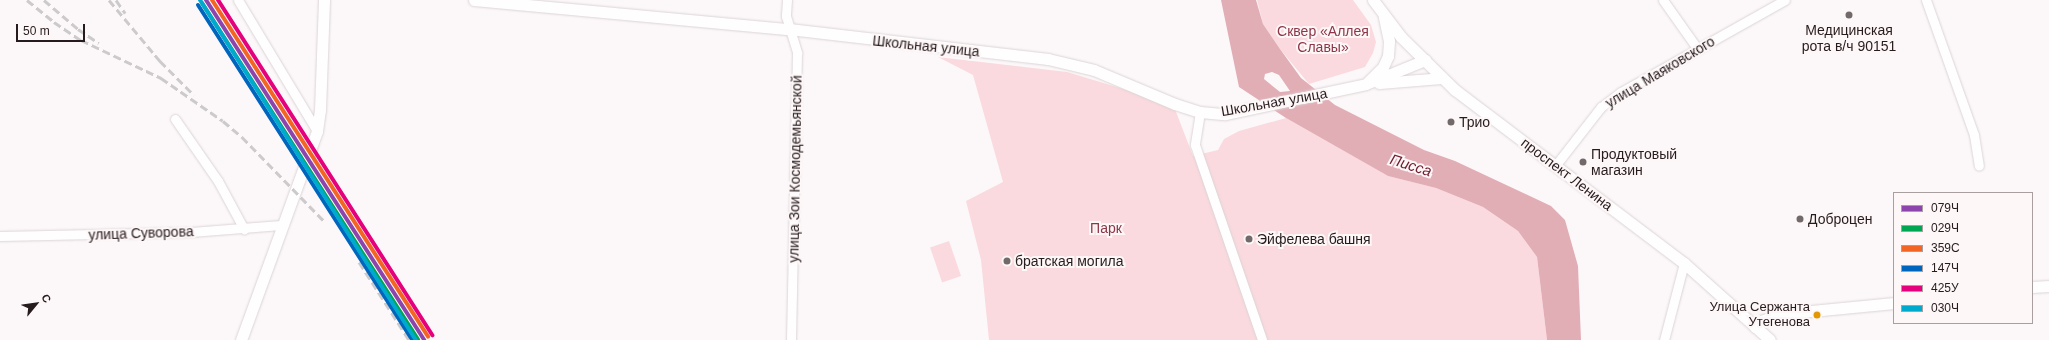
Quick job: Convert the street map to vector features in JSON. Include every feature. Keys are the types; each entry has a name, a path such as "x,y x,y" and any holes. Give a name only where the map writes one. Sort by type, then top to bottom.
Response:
{"main road":[{"path":"241,340 281,225 317,131 320,110 324,0"},
{"name":"Школьная улица","path":"474,0 524,2 789,29 1048,59 1094,70 1175,104 1200,112 1225,114 1366,84 1442,78"},
{"name":"проспект Ленина","path":"1373,0 1401,37 1442,78 1555,166 1684,263 1770,340"},
{"path":"1366,84 1383,66 1388,56 1389,41 1383,12"},
{"name":"Школьная улица","path":"1366,84 1425,60"},
{"path":"2033,287 2049,286"},
{"path":"1755,328 1761,321 1780,314 1893,303"}],"street":[{"path":"238,0 317,131"},
{"name":"улица Зои Космодемьянской","path":"787,0 789,29 797,53 791,340"},
{"path":"1663,0 1697,48"},
{"name":"улица Маяковского","path":"1555,166 1601,107 1621,92 1785,0"},
{"path":"1926,0 1974,135 1979,166"},
{"path":"1200,112 1195,145 1262,340"},
{"path":"175,119 218,182 244,229"},
{"name":"улица Суворова","path":"0,236 244,229 281,225"},
{"path":"1664,340 1684,263"}],"green space":[{"name":"Сквер «Аллея Славы»","path":"1257,0 1353,0 1371,25 1376,42 1373,53 1365,67 1309,84 1280,49 1263,24"},
{"name":"Парк","path":"938,57 1067,72 1173,104 1193,156 1218,150 1224,139 1239,131 1286,118 1388,176 1436,188 1483,207 1518,231 1537,257 1547,340 989,340 981,260 966,201 1003,182 973,75"},
{"path":"949,241 961,276 942,282 930,248"}],"water":[{"name":"Писса","path":"1221,0 1256,0 1263,24 1301,78 1335,105 1424,150 1455,161 1551,206 1565,220 1578,266 1581,340 1547,340 1537,257 1518,231 1483,207 1436,188 1388,176 1286,118 1239,87","holes":["1272,72 1279,75 1290,91 1280,92 1264,79 1265,74"]}],"railway":[{"path":"27,0 54,22 81,40 161,78 223,121 242,137 325,222"},
{"path":"44,0 78,29 99,43"},
{"path":"109,0 160,61 194,95"},
{"path":"116,0 125,13"},
{"path":"359,262 409,340"}],"transit line":[{"name":"030Ч","path":"200,0 416,340"},
{"name":"079Ч","path":"206,0 424,340"},
{"name":"359С","path":"212,0 428,337"},
{"name":"425У","path":"218,0 432,335"},
{"name":"029Ч","path":"202,3 418,340"},
{"name":"147Ч","path":"198,5 412,340"}],"place":[{"name":"Медицинская рота в/ч 90151","path":"1849,15"},
{"name":"Трио","path":"1451,122"},
{"name":"Продуктовый магазин","path":"1583,162"},
{"name":"Доброцен","path":"1800,219"},
{"name":"Эйфелева башня","path":"1249,239"},
{"name":"братская могила","path":"1007,261"},
{"name":"Улица Сержанта Утегенова","path":"1817,315"}]}
